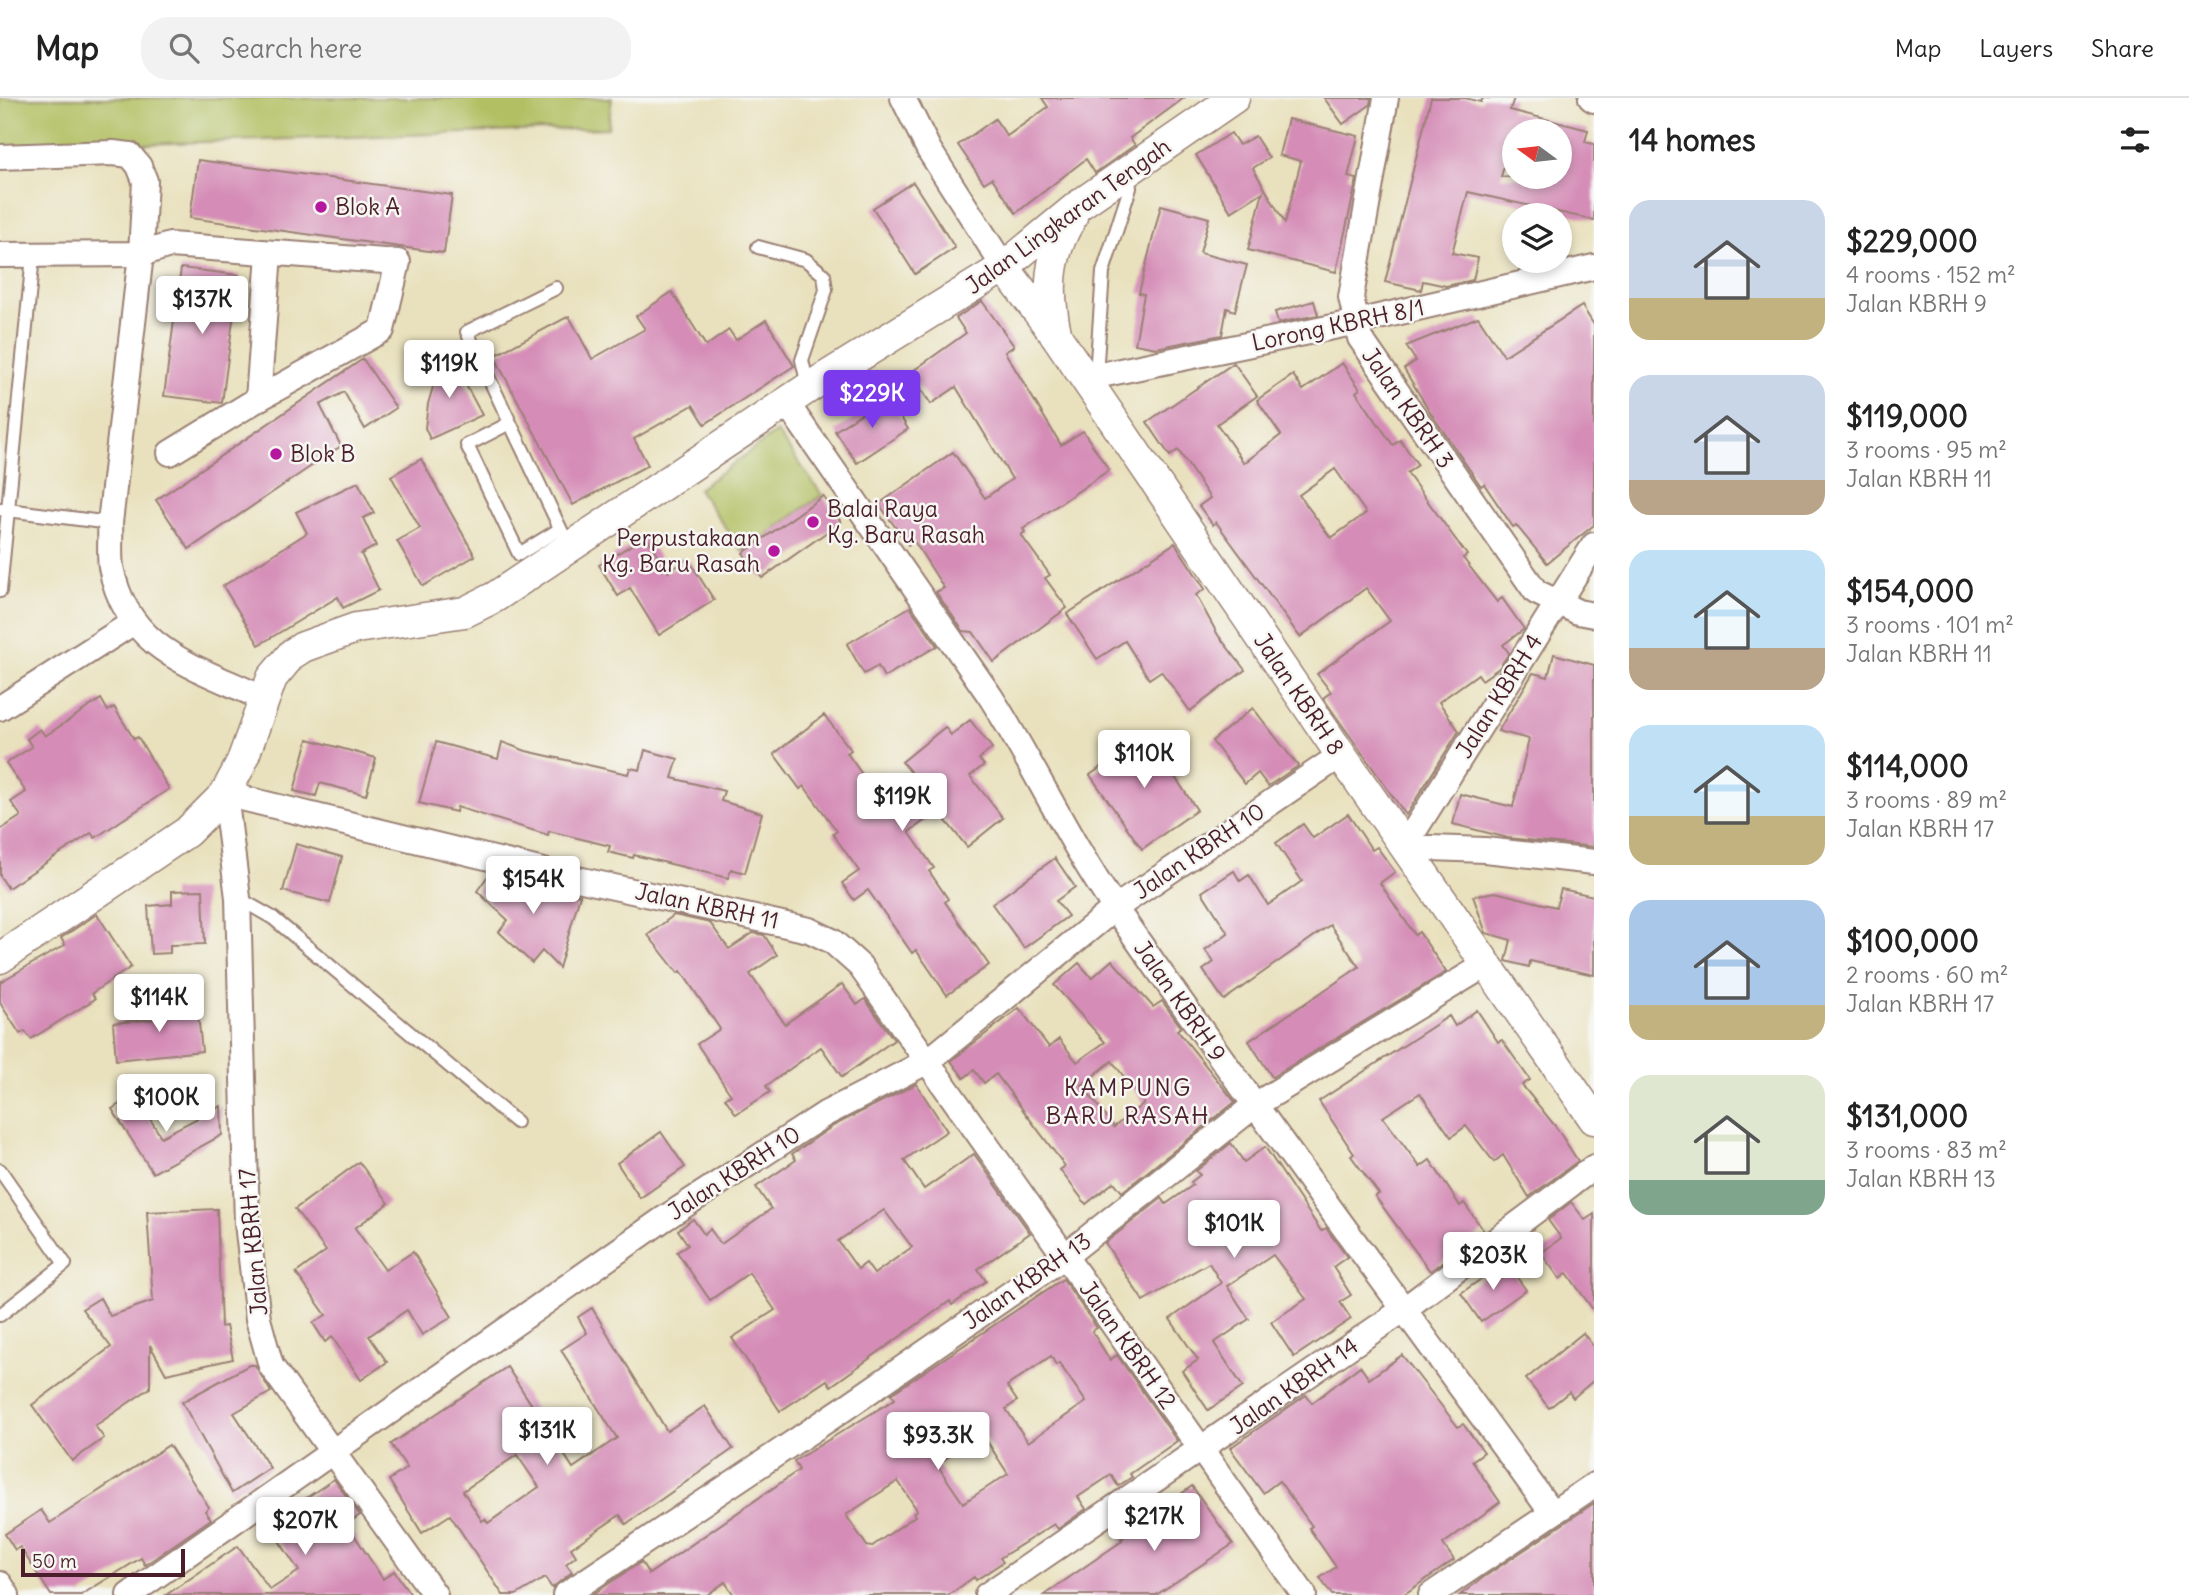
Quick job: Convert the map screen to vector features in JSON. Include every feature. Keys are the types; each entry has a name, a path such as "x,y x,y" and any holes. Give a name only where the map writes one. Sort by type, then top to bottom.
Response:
{"street":[{"path":"903,98 929,150 1004,267"},
{"name":"Jalan Lingkaran Tengah","path":"0,958 187,832 225,794 241,764 262,698 281,665 303,647 356,628 465,612 495,597 565,538 1004,267 1079,205 1234,98"},
{"name":"Jalan KBRH 3","path":"1386,98 1351,297 1360,338 1536,592 1578,612 1594,615"},
{"path":"0,157 113,153 130,155 139,166 145,181 141,254 110,523 111,566 123,603 147,639 173,656 262,698"},
{"path":"1057,337 1049,303 1051,268 1061,234 1079,205"},
{"path":"0,256 141,254 170,246 398,262 382,330 258,399 170,453"},
{"path":"258,399 268,254"},
{"name":"Jalan KBRH 8","path":"1004,267 1089,376 1341,755 1591,1110"},
{"name":"Lorong KBRH 8/1","path":"1089,376 1357,323 1594,267"},
{"name":"Jalan KBRH 9","path":"797,395 1019,741 1083,861 1255,1105 1552,1513"},
{"name":"Jalan KBRH 4","path":"1404,847 1594,545"},
{"path":"0,708 134,622"},
{"name":"Jalan KBRH 10","path":"129,1595 331,1450 686,1205 825,1114 928,1061 1115,908 1341,755"},
{"name":"Jalan KBRH 17","path":"225,794 238,898 247,1223 258,1318 271,1366 435,1595"},
{"name":"Jalan KBRH 11","path":"225,794 564,876 809,930 832,941 860,966 928,1061"},
{"path":"1404,847 1485,850 1594,862"},
{"name":"Jalan KBRH 13","path":"565,1595 1065,1256 1255,1105 1487,964"},
{"name":"Jalan KBRH 12","path":"928,1061 1304,1595"},
{"name":"Jalan KBRH 14","path":"987,1595 1403,1310 1594,1167"},
{"path":"1431,1595 1594,1485"},
{"path":"0,1584 7,1595"}],"lane":[{"path":"1089,376 1103,272 1130,188 1128,171"},
{"path":"758,247 806,260 824,275 826,290 802,360 797,395"},
{"path":"0,591 5,510 33,256"},
{"path":"510,423 467,445 519,554 565,538 467,332 556,288"},
{"path":"5,510 110,523"},
{"path":"238,898 273,918 516,1122"},
{"path":"0,1170 65,1264 0,1315"}],"green space":[{"path":"0,98 612,98 608,128 0,149"},
{"path":"777,432 822,495 743,552 698,489"}],"building":[{"path":"1042,98 1184,98 1130,138 1135,145 1095,173 1086,159 1016,213 992,178 984,183 958,145 995,119 1007,136 1048,107"},
{"path":"1324,98 1371,98 1370,105 1343,124"},
{"path":"1431,98 1465,98 1481,102 1483,98 1514,98 1510,110 1545,119 1502,119 1502,189 1572,189 1572,126 1588,130 1585,142 1594,144 1594,220 1572,215 1572,203 1518,203 1468,192 1452,253 1478,258 1473,280 1446,286 1423,281 1421,290 1385,282"},
{"path":"1288,119 1358,136 1348,177 1357,179 1336,272 1248,250 1263,192 1231,212 1196,155 1231,133 1239,145 1255,136 1269,158 1253,168 1285,223 1301,161 1279,155"},
{"name":"Blok A","path":"198,160 452,195 444,253 190,218"},
{"path":"913,182 955,248 915,274 873,208"},
{"path":"1161,205 1209,218 1200,253 1247,265 1235,311 1227,308 1222,335 1156,348 1135,344 1144,294 1139,293"},
{"path":"181,268 239,275 222,403 164,396"},
{"path":"672,292 706,346 729,330 736,340 766,320 794,366 705,424 693,405 634,439 648,465 573,505 494,356 569,316 592,359 645,329 636,316"},
{"path":"982,301 1014,346 1005,352 1061,445 1083,431 1109,470 1023,529 1025,532 1021,535 1050,575 1045,578 1067,608 994,662 973,632 963,631 936,592 944,588 914,541 908,545 879,504 953,452 985,498 1012,479 956,387 931,404 910,373 966,333 956,318"},
{"path":"1314,301 1318,315 1278,323 1275,312"},
{"path":"1582,306 1594,325 1594,525 1547,563 1516,525 1513,527 1484,484 1481,486 1430,412 1404,369 1416,361 1406,346 1478,317 1504,356"},
{"path":"445,346 482,415 430,439 425,428 428,404"},
{"name":"Blok B","path":"363,359 396,408 365,429 344,392 320,405 341,446 189,549 156,500"},
{"path":"1234,363 1257,396 1217,424 1244,463 1281,435 1257,400 1293,375 1303,390 1342,363 1360,389 1356,392 1393,445 1400,440 1418,465 1407,473 1467,555 1463,558 1497,602 1502,598 1524,629 1503,645 1509,653 1499,668 1482,680 1478,674 1439,702 1459,731 1406,815 1323,698 1331,692 1317,674 1390,621 1366,588 1300,637 1216,522 1213,525 1199,506 1210,498 1178,450 1170,456 1147,422","holes":["1335,469 1366,513 1331,538 1299,495"]},
{"path":"888,396 908,429 857,463 835,431"},
{"path":"421,459 475,556 423,586 397,541 420,528 391,476"},
{"path":"358,482 374,513 363,518 376,546 361,554 379,590 343,608 338,597 259,645 223,586 307,533 296,512"},
{"path":"823,496 841,522 762,578 743,553"},
{"path":"646,536 668,572 688,559 714,600 659,635 630,588 618,596 599,565"},
{"path":"1175,543 1205,589 1196,595 1218,635 1245,670 1190,711 1161,671 1149,679 1125,641 1097,659 1067,614"},
{"path":"910,607 937,646 884,677 878,666 864,674 847,644"},
{"path":"1554,654 1594,665 1594,847 1508,838 1453,824 1460,794 1513,807 1529,739 1498,731 1533,673 1548,677"},
{"path":"101,699 108,711 114,707 134,739 138,737 169,789 95,838 91,833 8,888 0,876 0,830 21,816 11,802 26,792 6,763 32,747 27,739 40,729 45,736"},
{"path":"1253,708 1298,766 1268,786 1258,773 1245,784 1212,741"},
{"path":"824,715 851,750 847,753 880,800 914,776 902,762 945,727 951,735 970,720 992,748 979,759 984,765 970,776 1003,818 967,847 938,811 909,832 934,868 929,871 948,899 945,902 989,965 947,995 916,950 912,953 868,890 854,900 842,883 859,871 833,834 837,831 804,786 800,789 774,754"},
{"path":"1153,730 1168,751 1161,756 1197,810 1142,849 1090,775"},
{"path":"308,739 376,758 366,795 320,783 316,796 294,791"},
{"path":"436,742 498,759 502,742 526,751 628,774 630,768 640,770 645,750 678,759 672,778 724,791 721,801 762,813 745,873 731,869 728,878 634,855 633,858 608,852 610,846 549,831 548,835 457,807 456,812 419,803"},
{"path":"1348,814 1372,850 1377,847 1395,872 1380,883 1415,935 1419,932 1446,972 1272,1077 1249,1041 1359,967 1330,925 1224,1000 1203,970 1214,962 1205,950 1228,933 1202,892 1234,871 1240,881 1249,875 1268,905 1302,881 1276,843 1303,824 1313,838"},
{"path":"296,844 342,857 330,903 283,891"},
{"path":"1055,858 1075,887 1056,901 1068,916 1024,948 992,904"},
{"path":"490,873 519,890 518,880 580,895 559,968 542,951 532,963 499,932 508,920 477,891"},
{"path":"1561,889 1594,896 1594,975 1530,961 1529,967 1506,961 1511,940 1486,933 1473,896 1495,892 1556,907"},
{"path":"203,890 205,944 170,945 170,953 151,954 148,906 172,904 172,891"},
{"path":"97,914 131,967 92,993 95,999 31,1039 25,1031 20,1034 0,1003 0,982 65,945 61,938"},
{"path":"674,915 710,923 729,949 753,933 764,935 777,955 750,974 785,1024 842,984 857,1005 865,999 894,1040 842,1077 821,1047 766,1086 770,1092 736,1114 725,1098 731,1095 697,1044 720,1029 681,971 678,973 648,935"},
{"path":"1112,960 1153,1007 1162,1001 1181,1027 1177,1030 1235,1102 1122,1192 1114,1182 1086,1204 1060,1170 1065,1166 996,1074 984,1083 974,1070 964,1078 951,1061 1019,1008 1049,1047 1059,1039 1077,1062 1105,1042 1054,985 1079,963 1092,978","holes":["1112,1061 1144,1103 1114,1127 1082,1085"]},
{"path":"197,1005 202,1051 116,1060 113,1023 156,1019 155,1009"},
{"path":"1477,1010 1498,1042 1502,1040 1530,1080 1522,1085 1556,1127 1578,1161 1529,1197 1503,1155 1494,1162 1466,1126 1451,1137 1420,1093 1383,1117 1420,1167 1430,1160 1460,1206 1464,1203 1484,1231 1430,1271 1375,1196 1379,1194 1351,1156 1354,1154 1319,1101 1449,1016 1455,1026"},
{"path":"916,1084 947,1131 904,1160 924,1189 974,1154 1030,1233 978,1269 986,1281 952,1305 950,1301 831,1386 827,1380 780,1411 732,1338 775,1310 749,1273 710,1300 677,1252 688,1245 678,1230 693,1219 704,1234 710,1229 721,1244 771,1209 756,1187 796,1160 792,1154 833,1126","holes":["884,1210 912,1247 874,1274 866,1263 858,1269 838,1241"]},
{"path":"135,1094 161,1137 221,1106 222,1135 153,1173 112,1109"},
{"path":"661,1132 685,1167 640,1198 617,1163"},
{"path":"1231,1143 1244,1162 1265,1147 1321,1231 1326,1228 1347,1257 1333,1267 1351,1295 1340,1302 1351,1319 1294,1357 1271,1322 1306,1299 1273,1255 1227,1286 1249,1319 1214,1343 1243,1387 1208,1410 1182,1371 1198,1360 1170,1319 1221,1283 1209,1263 1143,1301 1105,1243 1162,1198 1166,1204 1193,1185 1191,1182 1200,1175 1196,1171"},
{"path":"359,1162 389,1203 355,1228 385,1270 413,1252 452,1317 422,1335 407,1310 369,1336 387,1362 361,1380 332,1337 325,1342 313,1323 326,1315 296,1273 326,1251 295,1209"},
{"path":"1571,1202 1585,1220 1594,1214 1594,1311 1567,1273 1560,1279 1541,1253 1561,1238 1548,1220"},
{"path":"217,1209 221,1327 226,1326 233,1359 166,1374 150,1345 150,1388 95,1426 104,1438 72,1461 32,1405 111,1347 82,1309 100,1298 110,1316 153,1301 147,1212"},
{"path":"1506,1262 1526,1290 1481,1322 1461,1293"},
{"path":"1063,1279 1097,1328 1092,1331 1110,1360 1117,1355 1177,1441 1130,1474 1132,1477 1118,1486 1111,1475 1078,1497 1086,1509 1058,1529 1054,1524 1000,1558 1003,1562 976,1580 974,1577 949,1595 734,1595 725,1582 707,1595 592,1595 641,1562 649,1574 799,1470 794,1461 895,1399 891,1394","holes":["1051,1356 1056,1365 1059,1363 1086,1402 1028,1442 1006,1409 1017,1401 1007,1386","981,1432 1008,1474 963,1503 937,1465","898,1481 917,1510 913,1513 915,1516 871,1547 867,1546 846,1515"]},
{"path":"592,1308 667,1431 705,1406 733,1449 626,1524 620,1515 571,1548 576,1556 566,1564 572,1572 552,1588 545,1578 516,1595 503,1595 450,1515 422,1533 389,1480 407,1468 391,1444 507,1367 573,1468 617,1438 561,1350 587,1333 578,1317","holes":["517,1455 539,1487 488,1523 485,1519 482,1521 463,1491"]},
{"path":"1583,1333 1594,1347 1594,1380 1573,1398 1569,1392 1549,1408 1526,1379"},
{"path":"1402,1355 1458,1427 1463,1424 1484,1452 1472,1461 1500,1502 1443,1544 1454,1560 1403,1595 1332,1595 1320,1578 1336,1567 1309,1528 1312,1526 1279,1481 1263,1493 1230,1448 1306,1395 1312,1403 1360,1366 1369,1379"},
{"path":"249,1365 255,1365 271,1392 234,1413 270,1468 232,1493 182,1402"},
{"path":"169,1445 209,1507 205,1511 211,1519 145,1565 141,1558 81,1595 51,1595 20,1547 15,1550 5,1534 41,1510 50,1523"},
{"path":"334,1479 360,1515 347,1524 383,1579 394,1571 411,1595 166,1595 238,1546 270,1590 299,1571 268,1524"},
{"path":"1192,1486 1233,1544 1156,1595 1044,1595 1122,1541 1121,1539"},
{"path":"1594,1503 1594,1595 1460,1595 1484,1577"}],"place":[{"name":"Blok A","path":"321,207"},
{"name":"Blok B","path":"276,454"},
{"name":"Balai Raya Kg. Baru Rasah","path":"813,522"},
{"name":"Perpustakaan Kg. Baru Rasah","path":"774,551"}],"district":[{"name":"KAMPUNG BARU RASAH","path":"1128,1102"}]}
